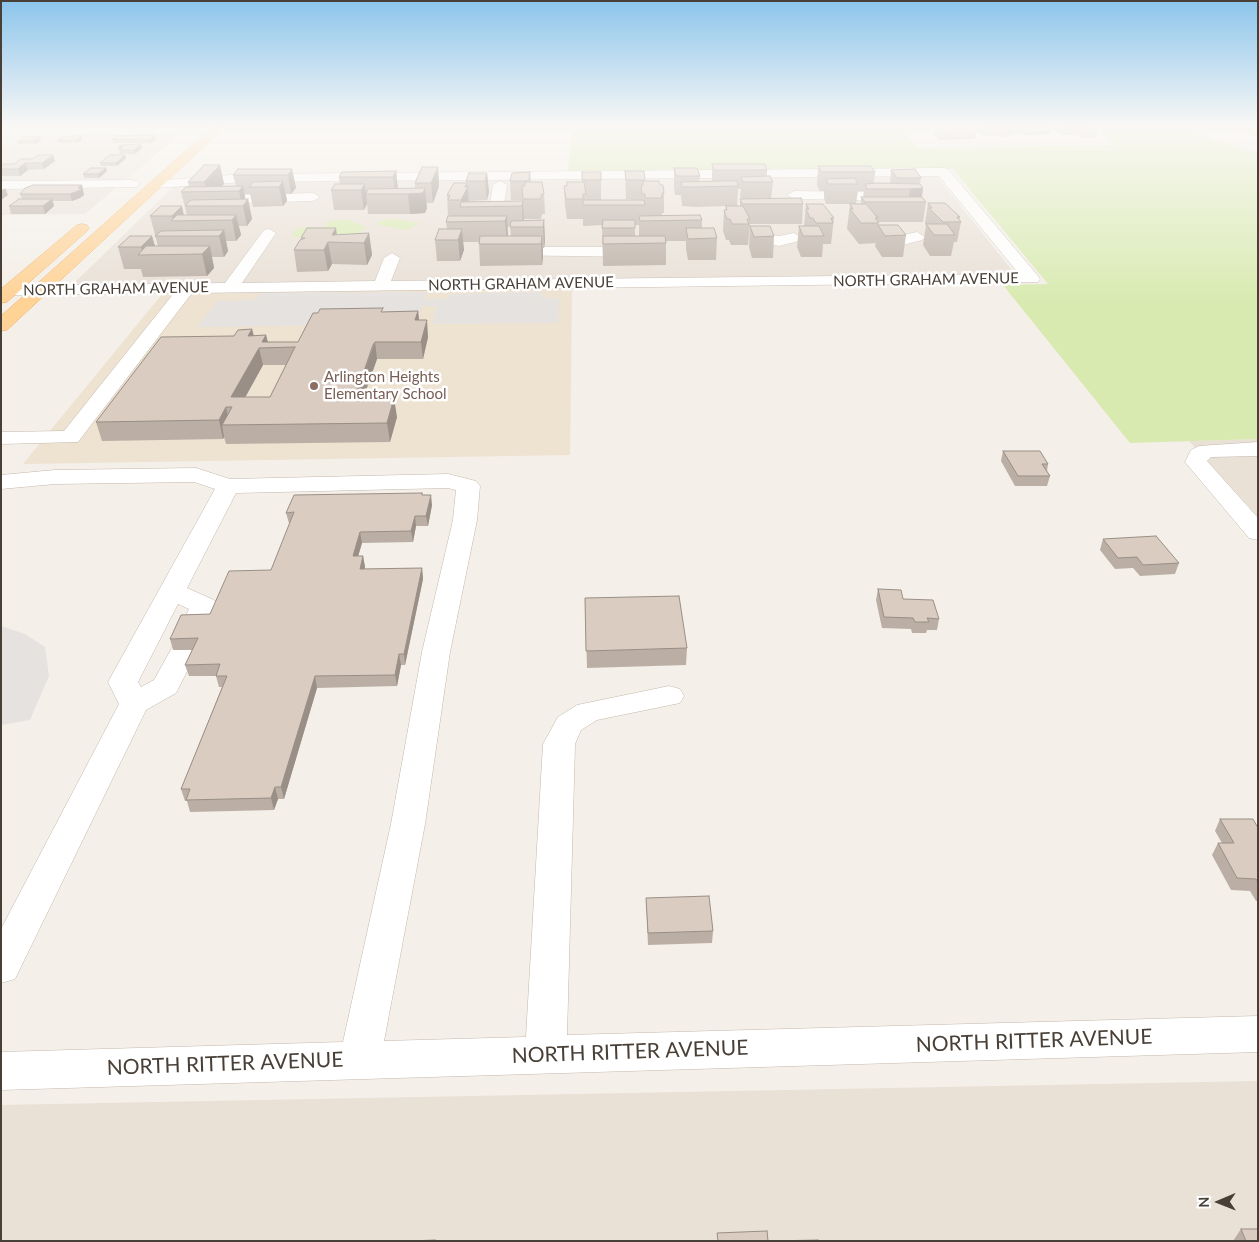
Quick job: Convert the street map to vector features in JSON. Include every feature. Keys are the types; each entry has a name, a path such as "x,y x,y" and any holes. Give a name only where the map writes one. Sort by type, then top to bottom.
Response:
{"main road":[{"path":"118,197 130,186"},
{"path":"1,326 155,186"},
{"path":"6,294 96,216"}],"street":[{"path":"311,201 321,186"},
{"path":"497,186 497,204"},
{"path":"788,186 793,197 867,197"},
{"name":"NORTH GRAHAM AVENUE","path":"6,294 42,290 230,287 1032,279 955,186"},
{"path":"234,200 329,201"},
{"path":"230,287 269,233"},
{"path":"884,237 910,238 912,254"},
{"path":"761,238 778,241 794,238"},
{"path":"778,241 786,260"},
{"path":"574,248 574,284"},
{"path":"497,249 650,249"},
{"path":"381,286 392,258"},
{"path":"1,438 70,437 187,288"},
{"path":"1258,449 1217,450 1198,455 1196,462 1258,533"},
{"path":"1,482 55,477 196,475 228,486 448,481 468,486 465,520 436,652 408,824 360,1060"},
{"path":"134,704 123,682 228,486"},
{"path":"1,967 134,704 166,686 204,606 172,591"},
{"path":"546,1055 559,744 569,724 588,712 668,696"},
{"name":"NORTH RITTER AVENUE","path":"1,1071 1258,1034"}],"shaded area":[{"path":"1,186 118,186 85,214 1,215"},
{"path":"174,186 945,186 1015,274 72,285"},
{"path":"572,288 570,455 23,464 163,293"},
{"path":"427,292 425,299 447,299 449,294 542,292 542,298 559,298 558,323 432,324 437,306 422,306 415,324 197,327 217,301 256,300 260,293"},
{"path":"1258,439 1258,517 1189,441"},
{"path":"1,626 25,634 45,647 49,676 30,720 1,725"},
{"path":"1258,1081 1258,1241 1,1241 1,1105"}],"green space":[{"path":"967,186 1258,186 1258,439 1130,443 1003,285 1048,284"},
{"path":"390,219 420,223 407,230 379,225 378,222"},
{"path":"349,220 366,227 358,234 291,237 296,229 325,227 328,222"}],"building":[{"path":"30,186 81,186 78,188 82,188 70,194 20,194 25,188"},
{"path":"243,186 239,191 181,192 186,187"},
{"path":"250,186 280,186 279,187"},
{"path":"334,186 364,186 361,190 331,190"},
{"path":"452,186 468,187 461,200 448,200 450,195 447,195"},
{"path":"522,186 543,186 544,194 541,195 541,199 523,199"},
{"path":"564,186 585,186 586,194 583,194 583,199 566,199"},
{"path":"641,186 663,186 664,193 662,193 662,198 645,198 645,194 642,194"},
{"path":"682,186 738,186 682,187"},
{"path":"866,186 921,186 923,188 910,189 867,189"},
{"path":"425,188 423,193 366,194 368,189"},
{"path":"861,197 922,197 926,202 865,202"},
{"path":"801,198 803,204 742,204 740,199"},
{"path":"19,199 52,199 43,206 9,206"},
{"path":"248,199 243,206 185,206 191,200"},
{"path":"583,200 644,200 645,205 583,205"},
{"path":"523,201 522,206 460,207 461,202"},
{"path":"928,203 945,203 960,217 957,217 961,222 943,222 929,208 932,208"},
{"path":"806,204 823,204 834,218 831,218 833,223 816,223 813,218 810,218 806,209 809,209"},
{"path":"850,204 866,204 878,218 875,218 879,223 861,223 850,209 853,209"},
{"path":"161,206 182,206 172,216 150,216"},
{"path":"726,206 743,206 750,219 747,219 749,224 732,224 730,219 727,219 724,210 727,210"},
{"path":"177,215 236,215 232,220 171,221"},
{"path":"700,215 702,220 640,221 639,216"},
{"path":"448,216 507,216 505,221 446,222"},
{"path":"544,220 543,227 510,227 511,221"},
{"path":"603,220 635,220 635,228 602,228"},
{"path":"926,224 947,224 955,235 934,235"},
{"path":"878,225 898,225 906,235 885,236"},
{"path":"750,226 770,226 774,236 754,237"},
{"path":"799,226 819,226 824,236 803,236"},
{"path":"307,228 336,228 332,235 369,233 364,243 328,242 324,250 294,250 300,240 305,238 301,238"},
{"path":"686,228 714,228 717,238 688,239"},
{"path":"439,229 462,229 458,240 435,240"},
{"path":"224,230 219,236 155,236 161,231"},
{"path":"130,236 152,236 141,247 118,247"},
{"path":"480,236 542,236 541,244 479,244"},
{"path":"603,236 665,236 666,243 603,244"},
{"path":"146,246 210,246 202,254 138,255"},
{"path":"383,308 381,312 418,311 415,320 427,320 421,342 375,342 373,345 356,394 374,394 372,399 394,398 387,423 222,425 232,407 226,407 219,420 96,422 161,337 234,336 238,330 252,329 248,336 266,335 262,342 298,342 313,313 318,313 320,309","holes":["295,347 270,397 231,397 259,348"]},
{"path":"1003,451 1040,451 1048,464 1042,464 1050,476 1018,476"},
{"path":"422,493 422,495 431,495 426,516 415,516 411,531 360,532 353,556 363,556 360,569 422,568 404,654 399,654 395,675 315,676 281,787 275,787 271,798 186,800 190,789 181,789 227,676 216,676 220,664 185,665 198,638 170,639 181,615 210,614 229,571 271,570 294,512 286,513 294,495"},
{"path":"1156,536 1179,563 1143,565 1137,557 1118,558 1103,539"},
{"path":"878,589 901,590 903,599 933,600 939,619 927,618 929,622 915,622 913,618 884,617"},
{"path":"679,596 687,648 586,651 585,598"},
{"path":"1220,819 1253,819 1258,828 1258,882 1256,879 1237,878 1218,843 1234,843"},
{"path":"709,896 713,931 648,933 646,898"},
{"path":"1241,1229 1258,1229 1258,1241 1246,1241"},
{"path":"767,1231 768,1241 718,1241 717,1233"},
{"path":"818,1240 818,1241 772,1241"}],"place":[{"name":"Arlington Heights Elementary School","path":"314,386"}]}
